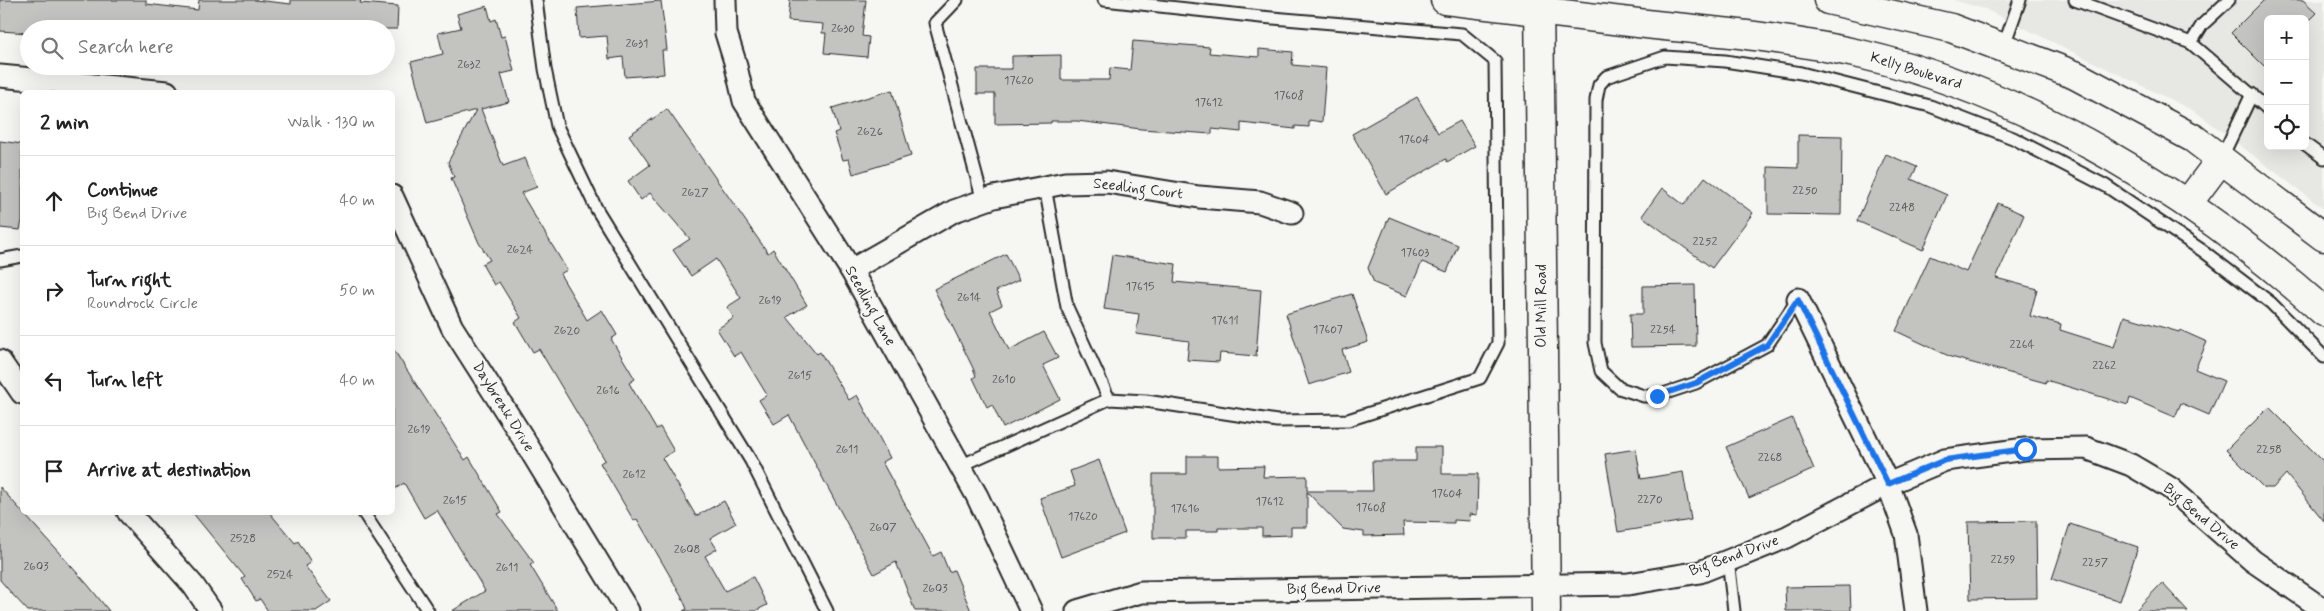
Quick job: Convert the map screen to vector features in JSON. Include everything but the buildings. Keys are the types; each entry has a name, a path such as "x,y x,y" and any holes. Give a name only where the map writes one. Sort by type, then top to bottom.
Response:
{"main road":[{"name":"Kelly Boulevard","path":"1445,0 1539,6 1772,38 1864,55 1952,80 2063,130 2188,203 2299,289 2324,312"},
{"path":"1828,0 1951,28 2075,75 2193,138 2324,237"},
{"name":"Old Mill Road","path":"1539,6 1546,598"},
{"path":"2188,203 2221,159"}],"street":[{"name":"Seedling Lane","path":"725,0 726,33 744,101 851,270 960,466 1002,548 1030,611"},
{"path":"0,76 146,90"},
{"name":"Seedling Court","path":"851,270 954,211 994,197 1065,183 1107,182 1199,197 1260,202 1292,213"},
{"name":"Daybreak Drive","path":"395,203 452,327 521,435 628,611"},
{"path":"1798,300 1888,484 1906,534 1916,611"},
{"path":"0,362 20,390"},
{"name":"Big Bend Drive","path":"1077,611 1141,592 1546,598 1700,572 1788,537 1888,484 1945,460 2025,449 2086,448 2131,465 2170,488 2253,561 2324,610"},
{"path":"131,515 193,585 211,611"}],"lane":[{"path":"536,0 545,69 557,126 596,208 751,461 827,611"},
{"path":"957,0 935,23 983,201"},
{"path":"960,466 1109,399 1146,400 1277,421 1348,420 1480,378 1498,344 1495,61 1462,34 1261,17 1104,0"},
{"path":"2003,48 2020,0"},
{"path":"2075,0 2191,43 2264,105"},
{"path":"2191,43 2202,25 2229,0"},
{"path":"1798,300 1767,345 1696,383 1657,396 1644,396 1619,388 1601,371 1595,343 1596,100 1599,85 1606,77 1665,57 1725,61 1802,73 1850,84 1930,106 2013,138 2106,186 2203,251 2270,303 2324,357"},
{"path":"2221,159 2252,94"},
{"path":"2309,147 2324,158"},
{"path":"1045,187 1067,307 1109,399"},
{"path":"0,260 20,256"},
{"path":"365,515 428,611"},
{"path":"1728,560 1734,611"}],"shaded area":[{"path":"1953,0 2324,0 2324,209 2196,112 1985,9"}],"route":[{"path":"1657,396 1696,383 1767,345 1798,300 1888,484 1945,460 2025,449"}]}
